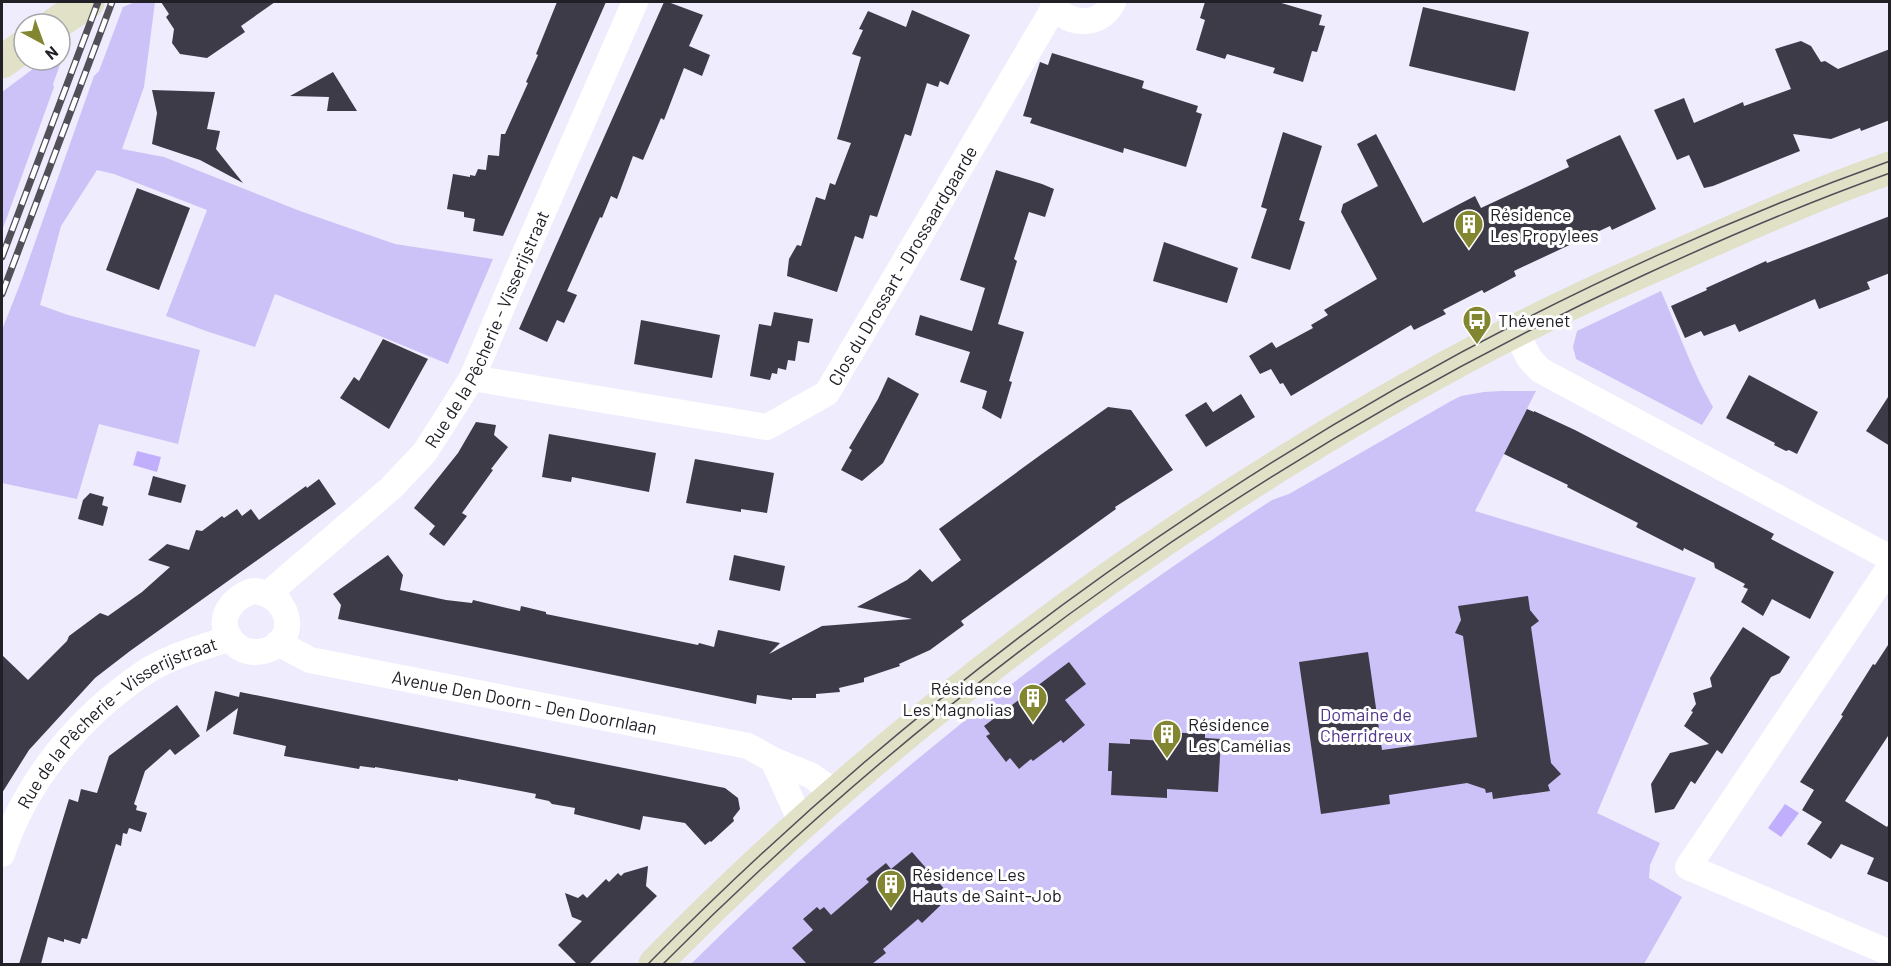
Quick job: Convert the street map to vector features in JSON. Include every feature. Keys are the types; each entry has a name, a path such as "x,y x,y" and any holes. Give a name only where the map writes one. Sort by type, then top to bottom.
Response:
{"street":[{"path":"72,13 88,2"},
{"name":"Rue de la Pêcherie - Visserijstraat","path":"279,602 271,595 253,591 234,600 225,619 230,638 237,646 248,652 259,652 269,650 278,643 285,634 285,612 279,602 269,593 409,470 424,452 472,378 635,2"},
{"name":"Clos du Drossart - Drossaardgaarde","path":"472,378 766,427 827,393 1054,4 1061,14 1085,21 1102,16 1113,2"},
{"path":"656,964 695,924 802,824 894,743 1070,606 1166,538 1256,479 1384,402 1456,362 1621,280 1819,195 1890,168"},
{"path":"1516,332 1529,358 1540,369 1890,558"},
{"path":"1890,567 1688,867 1890,953"},
{"name":"Rue de la Pêcherie - Visserijstraat","path":"2,854 9,832 49,762 77,730 111,699 146,672 184,654 230,638"},
{"name":"Avenue Den Doorn - Den Doornlaan","path":"278,643 310,660 748,746 773,760 810,775 836,794"},
{"path":"773,760 802,824"}],"green space":[{"path":"135,2 155,2 144,87 122,149 164,157 300,211 395,244 493,259 448,364 275,294 255,347 166,316 207,210 114,174 97,170 61,226 40,305 68,315 200,350 178,444 99,424 77,499 2,483 2,330 94,76 99,71 123,7"},
{"path":"29,72 57,72 2,231 2,92"},
{"path":"1661,291 1692,365 1713,407 1702,425 1576,359 1573,347 1577,331"},
{"name":"Domaine de Cherridreux","path":"1501,391 1536,391 1475,511 1696,578 1597,813 1660,843 1650,865 1649,878 1682,897 1644,964 691,964 827,837 969,717 1194,552 1272,500 1289,494 1451,401 1461,396"}],"shaded area":[{"path":"137,451 161,457 157,472 133,465"},
{"path":"1785,804 1799,813 1781,837 1768,828"}],"building":[{"path":"161,2 275,2 241,26 245,32 207,58 180,54 172,43 174,29 166,17 169,14"},
{"path":"557,2 606,2 503,236 473,231 475,219 464,217 464,212 447,209 453,174 475,176 478,169 486,170 488,155 499,156 501,134 505,134 528,83 526,82 538,55 536,54"},
{"path":"664,2 703,15 689,46 710,55 702,76 684,68 664,120 661,118 643,160 633,156 617,199 611,196 567,291 577,295 564,323 557,320 547,342 519,329"},
{"path":"1205,2 1278,2 1322,15 1319,25 1325,26 1317,52 1312,51 1303,82 1273,73 1275,68 1227,54 1225,59 1196,50 1205,20 1200,18"},
{"path":"1423,7 1529,32 1515,91 1409,66"},
{"path":"912,10 970,35 948,85 940,81 938,87 927,83 911,136 905,134 877,217 870,215 863,239 855,236 837,292 787,276 789,259 797,245 801,246 816,197 825,200 830,183 835,185 851,143 837,139 861,57 852,54 863,30 859,29 868,11 906,27"},
{"path":"1801,41 1811,46 1821,62 1825,61 1838,69 1890,49 1890,120 1831,139 1793,134 1800,151 1704,188 1689,155 1677,160 1654,110 1684,98 1694,123 1743,102 1744,106 1791,89 1775,49"},
{"path":"1052,53 1144,81 1142,88 1198,106 1196,112 1202,114 1186,167 1124,148 1123,153 1030,123 1032,118 1023,116 1040,62 1048,65"},
{"path":"333,72 357,111 327,111 329,97 290,96"},
{"path":"152,90 215,92 207,129 220,131 216,149 243,183 200,160 152,144 157,113"},
{"path":"1283,132 1322,146 1299,220 1305,222 1290,270 1251,258 1267,209 1261,207"},
{"path":"1376,134 1423,223 1475,196 1481,208 1569,167 1566,160 1620,135 1656,209 1612,230 1610,226 1514,271 1516,276 1484,293 1482,290 1443,310 1446,314 1414,330 1411,325 1291,396 1271,369 1260,374 1249,356 1272,342 1276,348 1313,328 1311,325 1328,315 1324,310 1377,279 1341,212 1343,204 1378,186 1357,144"},
{"path":"996,170 1054,189 1045,217 1029,212 1014,259 1017,261 998,324 1024,332 1009,381 1012,382 1001,419 982,408 987,391 960,382 970,352 915,335 920,315 972,331 985,288 960,280"},
{"path":"137,188 190,208 159,290 106,270"},
{"path":"1890,216 1890,273 1867,282 1870,289 1819,309 1815,299 1739,332 1735,324 1704,336 1701,331 1685,338 1671,306 1766,261 1767,263"},
{"path":"1164,242 1238,268 1227,303 1153,281"},
{"path":"774,312 813,319 809,343 798,341 795,361 788,360 786,370 778,368 777,374 772,373 770,380 750,376 759,324 771,326"},
{"path":"641,320 720,335 712,378 634,364"},
{"path":"383,339 428,359 389,429 340,398 354,377 359,381"},
{"path":"1749,375 1818,412 1797,454 1774,445 1775,443 1726,418"},
{"path":"888,377 919,394 883,463 862,481 841,470 852,450 849,448 878,399"},
{"path":"1241,394 1255,417 1206,447 1185,415 1206,402 1213,412"},
{"path":"1890,394 1890,446 1866,431"},
{"path":"1108,407 1131,410 1173,470 1115,507 1116,509 961,621 964,625 930,650 899,664 900,666 864,678 864,682 839,688 840,692 816,694 816,698 792,698 792,700 757,695 756,704 338,619 341,605 333,594 388,555 403,575 400,590 446,600 472,603 473,600 520,611 521,606 546,612 546,614 698,645 699,643 714,647 718,630 780,643 769,654 822,626 912,619 857,607 907,580 920,569 932,582 961,560 939,529"},
{"path":"1527,409 1575,430 1774,534 1771,539 1834,572 1810,619 1772,599 1763,616 1741,602 1748,589 1743,587 1745,584 1715,568 1714,563 1684,548 1683,551 1636,527 1638,523 1504,454"},
{"path":"476,422 496,425 494,435 508,447 462,513 467,516 444,546 429,534 435,526 414,508 458,453"},
{"path":"549,434 656,453 649,492 572,477 571,482 542,477"},
{"path":"695,459 774,473 767,513 741,509 741,512 686,503"},
{"path":"153,476 186,485 181,503 148,495"},
{"path":"319,479 336,504 95,678 29,750 2,793 2,655 28,680 67,641 69,636 100,613 108,616 142,592 170,567 148,560 167,544 189,550 196,530 202,531 222,516 224,518 237,509 242,516 251,509 259,520"},
{"path":"90,493 104,497 102,505 108,507 103,526 78,519 83,500"},
{"path":"734,555 785,566 780,591 729,580"},
{"path":"1528,596 1530,610 1539,621 1531,627 1551,763 1561,774 1548,785 1550,791 1493,799 1492,792 1486,793 1485,789 1467,783 1389,795 1390,804 1321,814 1299,662 1368,652 1382,750 1477,737 1463,636 1455,633 1461,620 1458,606"},
{"path":"1743,627 1790,657 1780,673 1771,677 1722,754 1717,750 1695,784 1691,781 1674,809 1655,813 1651,784 1670,753 1709,744 1684,726 1696,704 1693,693 1712,687 1710,678"},
{"path":"1890,642 1890,733 1845,801 1887,827 1890,822 1890,883 1867,874 1874,858 1841,844 1831,859 1807,844 1822,822 1802,810 1814,790 1800,782 1843,716 1841,715 1873,664 1875,665"},
{"name":"Résidence Les Magnolias","path":"1069,662 1086,684 1065,700 1085,725 1063,743 1061,740 1019,769 1010,758 1006,762 986,736 990,734 984,726"},
{"path":"215,691 239,697 240,692 725,788 738,798 740,809 733,818 734,821 705,845 685,823 643,816 640,830 574,814 575,808 535,798 536,794 458,779 458,781 375,767 360,766 359,769 284,756 286,746 233,734 238,708 206,732"},
{"path":"177,705 200,736 175,755 170,749 145,771 134,804 137,806 136,810 147,813 141,832 129,828 127,834 123,833 121,846 116,844 87,939 82,938 80,944 48,937 41,964 19,964 69,799 78,802 81,789 97,793 109,756"},
{"name":"Résidence Les Camélias","path":"1166,732 1205,734 1205,738 1221,739 1218,792 1167,789 1167,798 1111,795 1112,771 1108,771 1109,743 1130,744 1130,739 1166,741"},
{"name":"Résidence Les Hauts de Saint-Job","path":"912,852 947,892 939,899 943,903 922,923 918,919 883,949 886,953 872,964 807,964 792,948 813,930 803,919 817,907 820,910 824,907 831,915 869,882 866,879 886,863 891,869"},
{"path":"648,866 646,886 657,896 589,964 577,964 558,945 582,921 572,917 565,893 578,898 583,894 587,898 606,879 609,882 618,873 621,876"}],"tram line":[{"path":"648,964 782,835 923,713 1071,599 1224,493 1383,396 1547,308 1717,229 1890,161"},
{"path":"663,964 771,859 884,760 1001,665 1122,576 1247,492 1376,414 1508,341 1704,248 1890,173"}],"railway":[{"path":"2,257 98,2"},
{"path":"2,294 112,2"}],"place":[{"name":"Résidence Les Propylees","path":"1469,250"},
{"name":"Thévenet","path":"1477,346"},
{"name":"Résidence Les Magnolias","path":"1033,724"},
{"name":"Résidence Les Camélias","path":"1167,760"},
{"name":"Résidence Les Hauts de Saint-Job","path":"891,910"}]}
